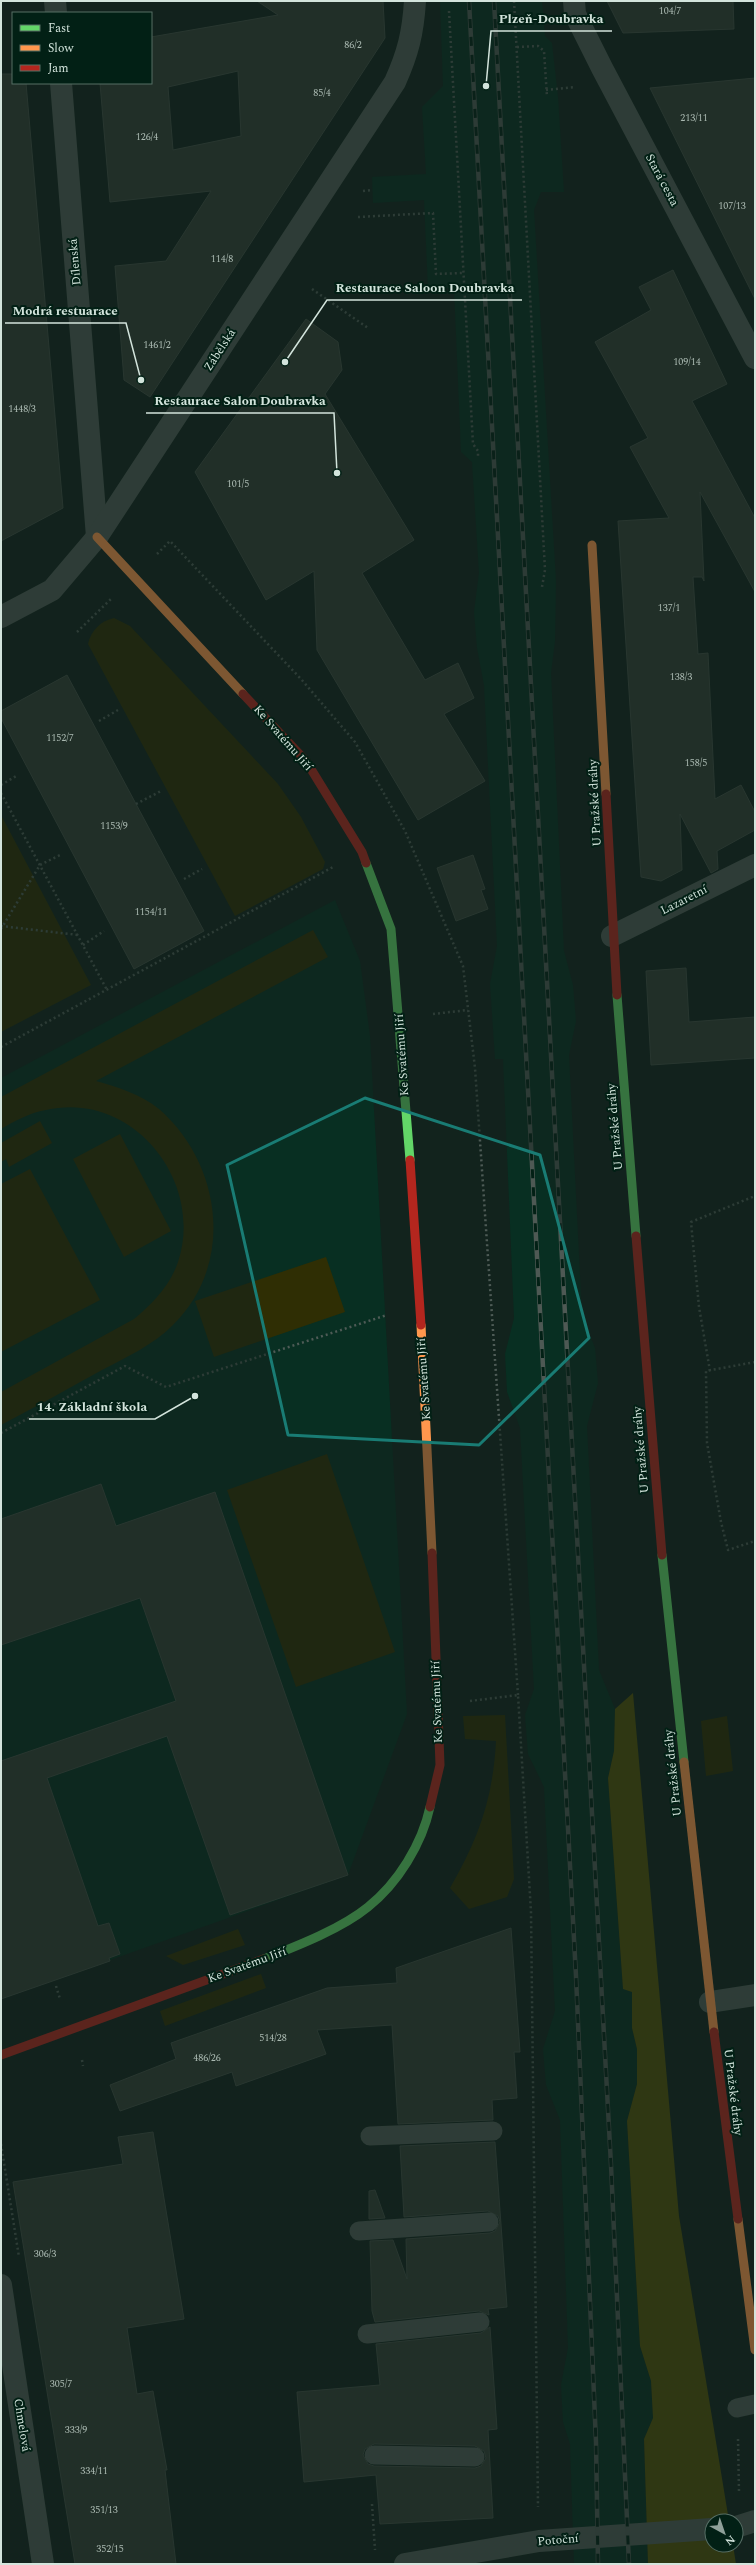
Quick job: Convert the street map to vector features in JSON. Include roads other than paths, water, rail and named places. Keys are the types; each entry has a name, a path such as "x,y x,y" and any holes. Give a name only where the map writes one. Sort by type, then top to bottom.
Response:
{"street":[{"path":"55,1 56,12"},
{"name":"Zábělská","path":"1,617 52,590 97,537 377,112 408,54 413,30 415,1"},
{"name":"Stará cesta","path":"574,1 575,14 755,358"},
{"name":"Dílenská","path":"61,84 97,537"},
{"name":"Ke Svatému Jiří","path":"1,2055 309,1942 368,1907 402,1870 426,1826 440,1765 427,1416 402,1049 391,929 362,852 306,761 97,537"},
{"name":"U Pražské dráhy","path":"592,545 612,886 612,936 659,1523 710,2002 755,2350"},
{"name":"Lazaretní","path":"612,936 755,865"},
{"path":"710,2002 755,1995"},
{"name":"Chmelová","path":"1,2285 43,2564"},
{"name":"Potoční","path":"405,2564 539,2541 704,2529"}],"lane":[{"path":"370,2136 493,2131"},
{"path":"359,2231 489,2222"},
{"path":"367,2334 480,2322"},
{"path":"374,2455 475,2457"}],"railway":[{"path":"469,1 576,1976 596,2442 598,2564"},
{"path":"494,1 611,2165 629,2564"}],"place":[{"name":"Plzeň-Doubravka","path":"486,86"},
{"name":"Restaurace Saloon Doubravka","path":"285,362"},
{"name":"Modrá restuarace","path":"141,380"},
{"name":"Restaurace Salon Doubravka","path":"337,473"},
{"name":"14. Základní škola","path":"195,1396"}]}
